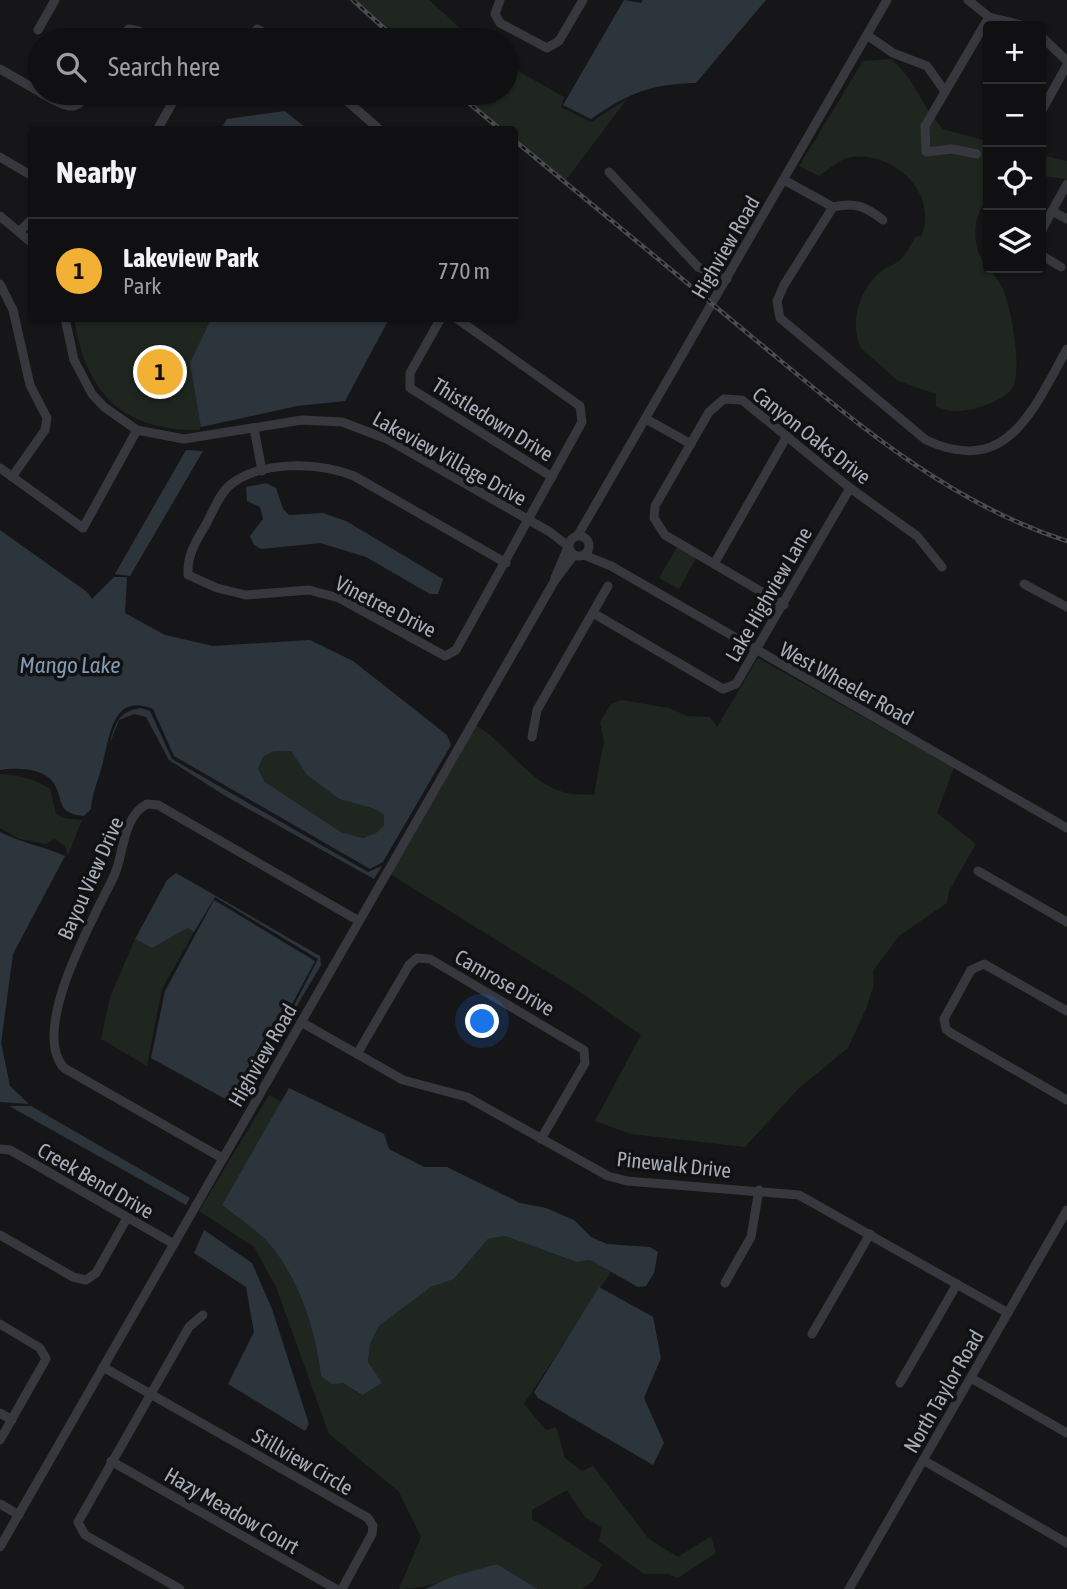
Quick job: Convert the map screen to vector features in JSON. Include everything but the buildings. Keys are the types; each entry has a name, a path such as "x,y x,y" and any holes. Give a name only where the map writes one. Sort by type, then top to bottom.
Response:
{"street":[{"path":"39,28 55,0"},
{"path":"500,0 495,13 500,23 509,28"},
{"path":"518,33 547,48 559,41 583,0"},
{"name":"Highview Road","path":"0,1547 574,551 577,536 887,0"},
{"path":"968,0 989,17 1005,21"},
{"path":"977,154 952,149 926,152 925,126 989,17"},
{"path":"867,35 893,53 927,66 944,90"},
{"path":"1046,41 1067,63 1046,103"},
{"path":"0,69 28,85"},
{"path":"62,105 78,105"},
{"path":"159,126 171,105"},
{"path":"352,105 375,126"},
{"path":"0,157 28,174"},
{"path":"609,172 698,267 727,279"},
{"path":"784,180 833,207 851,203 867,208 883,220"},
{"path":"1046,222 1067,184"},
{"path":"833,207 784,285 776,310 786,326 926,440 947,449 967,452 1001,443 1027,418 1067,349"},
{"path":"1052,211 1067,219"},
{"path":"0,216 28,239"},
{"path":"20,231 28,223"},
{"path":"1046,258 1062,267"},
{"path":"0,284 13,310 30,385 47,418 45,430 12,477"},
{"name":"Lakeview Village Drive","path":"66,322 74,360 92,394 104,407 137,430 184,439 302,420 342,422 387,439 550,532 574,551"},
{"name":"Thistledown Drive","path":"439,322 410,373 410,388 552,477"},
{"name":"Vinetree Drive","path":"462,322 580,406 582,422 506,563 456,650 445,656 340,598 309,590 246,596 217,588 188,575 187,558 228,487 244,476 262,471 305,466 332,468 354,476 506,563"},
{"name":"Canyon Oaks Drive","path":"784,605 665,536 654,519 655,506 714,406 730,397 743,400 850,488 917,536 942,566"},
{"path":"646,419 691,444"},
{"path":"254,428 262,471"},
{"path":"0,468 83,528 137,430"},
{"path":"714,565 787,436"},
{"name":"Lake Highview Lane","path":"593,613 723,689 736,684 757,653 850,488"},
{"name":"Highview Road","path":"574,551 588,542 593,512"},
{"name":"Lakeview Village Drive","path":"550,532 577,536"},
{"name":"West Wheeler Road","path":"577,536 588,542 611,566"},
{"name":"West Wheeler Road","path":"574,551 611,566 757,653 1067,828"},
{"path":"1024,584 1067,607"},
{"path":"532,737 537,710 608,586"},
{"name":"Bayou View Drive","path":"222,1158 64,1068 53,1047 69,973 86,928 114,876 122,844 139,810 147,804 159,805 359,921"},
{"path":"978,871 1067,922"},
{"name":"Camrose Drive","path":"357,1054 409,965 417,958 430,959 584,1050 585,1063 541,1139"},
{"path":"1067,1011 984,964 971,970 944,1019 946,1029 951,1033 1067,1100"},
{"name":"Pinewalk Drive","path":"301,1022 414,1085 458,1093 598,1171 618,1179 799,1195 1008,1313"},
{"name":"Creek Bend Drive","path":"0,1149 9,1150 174,1244"},
{"path":"725,1283 751,1237 758,1190"},
{"name":"North Taylor Road","path":"851,1586 1067,1210"},
{"path":"0,1235 74,1277 86,1280 96,1272 127,1218"},
{"path":"812,1334 870,1234"},
{"path":"900,1382 957,1284"},
{"path":"180,1589 81,1531 79,1517 189,1327 203,1315"},
{"path":"0,1324 44,1352 43,1365 0,1440"},
{"name":"Stillview Circle","path":"103,1367 371,1521 372,1535 342,1589"},
{"path":"971,1378 1067,1433"},
{"path":"0,1413 12,1420"},
{"path":"923,1460 1067,1543"},
{"name":"Hazy Meadow Court","path":"111,1461 336,1589"},
{"path":"0,1504 19,1515"},
{"path":"851,1586 862,1589"}],"shaded area":[{"path":"349,0 429,0 460,28 380,28"},
{"path":"892,59 909,78 929,112 921,127 923,156 951,153 980,158 981,151 953,145 929,148 928,127 933,117 943,129 983,140 983,206 976,224 976,239 983,261 983,273 992,273 1003,289 1016,355 1015,381 1011,390 990,404 960,411 941,409 936,406 936,394 898,381 861,348 856,318 861,298 879,273 902,258 917,236 921,237 925,221 924,206 910,179 884,161 852,157 839,162 819,176 799,166 863,61"},
{"path":"518,71 564,97 561,107 591,122 627,99 563,184 518,146 518,126 495,126 470,105 518,105"},
{"path":"1046,156 1067,161 1067,179 1046,177"},
{"path":"75,322 260,322 199,430 172,429 149,423 129,415 112,403 88,368"},
{"path":"677,547 696,558 679,589 659,578"},
{"path":"758,658 954,768 937,813 976,844 949,891 947,903 899,936 873,971 874,985 848,1048 798,1089 745,1147 631,1134 595,1121 641,1035 577,990 390,874 475,725 541,781 567,793 594,795 604,741 600,722 611,704 622,700 669,708 687,716 710,717 717,727"},
{"path":"274,751 291,751 307,775 339,799 375,809 384,815 384,825 376,833 363,838 341,832 265,782 258,769 263,757"},
{"path":"0,774 26,778 50,789 56,814 82,820 68,855 65,846 55,839 46,844 19,839 0,828"},
{"path":"188,928 194,932 162,989 147,1066 101,1039 110,997 135,939 152,948"},
{"path":"269,1095 283,1102 222,1205 267,1241 291,1276 311,1325 321,1376 343,1383 361,1395 381,1383 368,1362 370,1344 379,1326 431,1287 454,1279 488,1239 505,1236 575,1262 590,1260 611,1272 524,1404 546,1430 556,1427 565,1458 582,1471 593,1466 649,1539 678,1557 711,1536 716,1553 678,1578 668,1574 644,1574 599,1541 602,1528 585,1517 567,1490 532,1510 532,1519 602,1564 594,1580 582,1589 538,1589 497,1564 436,1583 399,1589 421,1537 399,1492 329,1434 276,1287 254,1247 199,1211"}],"water":[{"path":"624,0 641,3 643,0 766,0 696,83 666,85 640,92 591,119 563,105"},
{"path":"285,111 303,126 223,126 227,119"},
{"path":"209,322 387,322 345,401 297,406 201,427 190,363"},
{"path":"186,450 203,451 130,576 115,574"},
{"path":"266,483 276,488 283,509 289,515 323,513 346,521 443,579 438,594 430,594 366,557 320,543 261,549 254,545 250,536 263,519 260,507 247,501 246,487"},
{"name":"Mango Lake","path":"0,530 87,592 92,599 114,577 127,577 125,613 165,635 213,646 310,640 353,661 447,735 451,745 383,862 370,869 174,756 153,709 139,705 128,707 115,721 91,809 84,816 68,812 64,808 57,788 48,777 35,771 0,770","holes":["274,751 291,751 307,775 339,799 375,809 384,815 384,825 376,833 363,838 341,832 265,782 258,769 263,757"]},
{"path":"141,708 150,711 172,759 368,872 382,866 374,879 227,797 169,760 146,717 134,714 119,720 110,743 119,719 128,712"},
{"path":"0,832 65,856 13,954 1,1043 10,1086 29,1104 0,1102"},
{"path":"176,873 320,956 321,965 271,1050 318,959 215,897 194,932 188,928 152,948 135,939 167,880"},
{"path":"214,900 315,961 238,1106 151,1058 165,991"},
{"path":"289,1088 384,1134 389,1149 424,1167 447,1167 520,1203 546,1208 574,1220 591,1237 607,1244 650,1247 658,1252 654,1273 646,1286 638,1287 590,1260 576,1262 505,1236 488,1239 454,1279 431,1287 379,1326 370,1344 368,1362 382,1383 362,1395 343,1383 332,1384 321,1376 311,1325 282,1261 261,1236 222,1205"},
{"path":"9,1106 31,1106 190,1198 186,1205"},
{"path":"204,1230 252,1263 272,1309 309,1424 305,1431 228,1384 254,1332 246,1287 194,1253"},
{"path":"599,1287 653,1317 661,1358 644,1398 664,1443 653,1465 538,1398 534,1392"},
{"path":"497,1564 538,1589 425,1589 454,1576"}],"railway":[{"path":"353,0 384,28"},
{"path":"471,105 496,126"},
{"path":"518,143 825,397 900,454 980,504 1067,541"}],"place":[{"name":"Lakeview Park","path":"160,372"}]}
